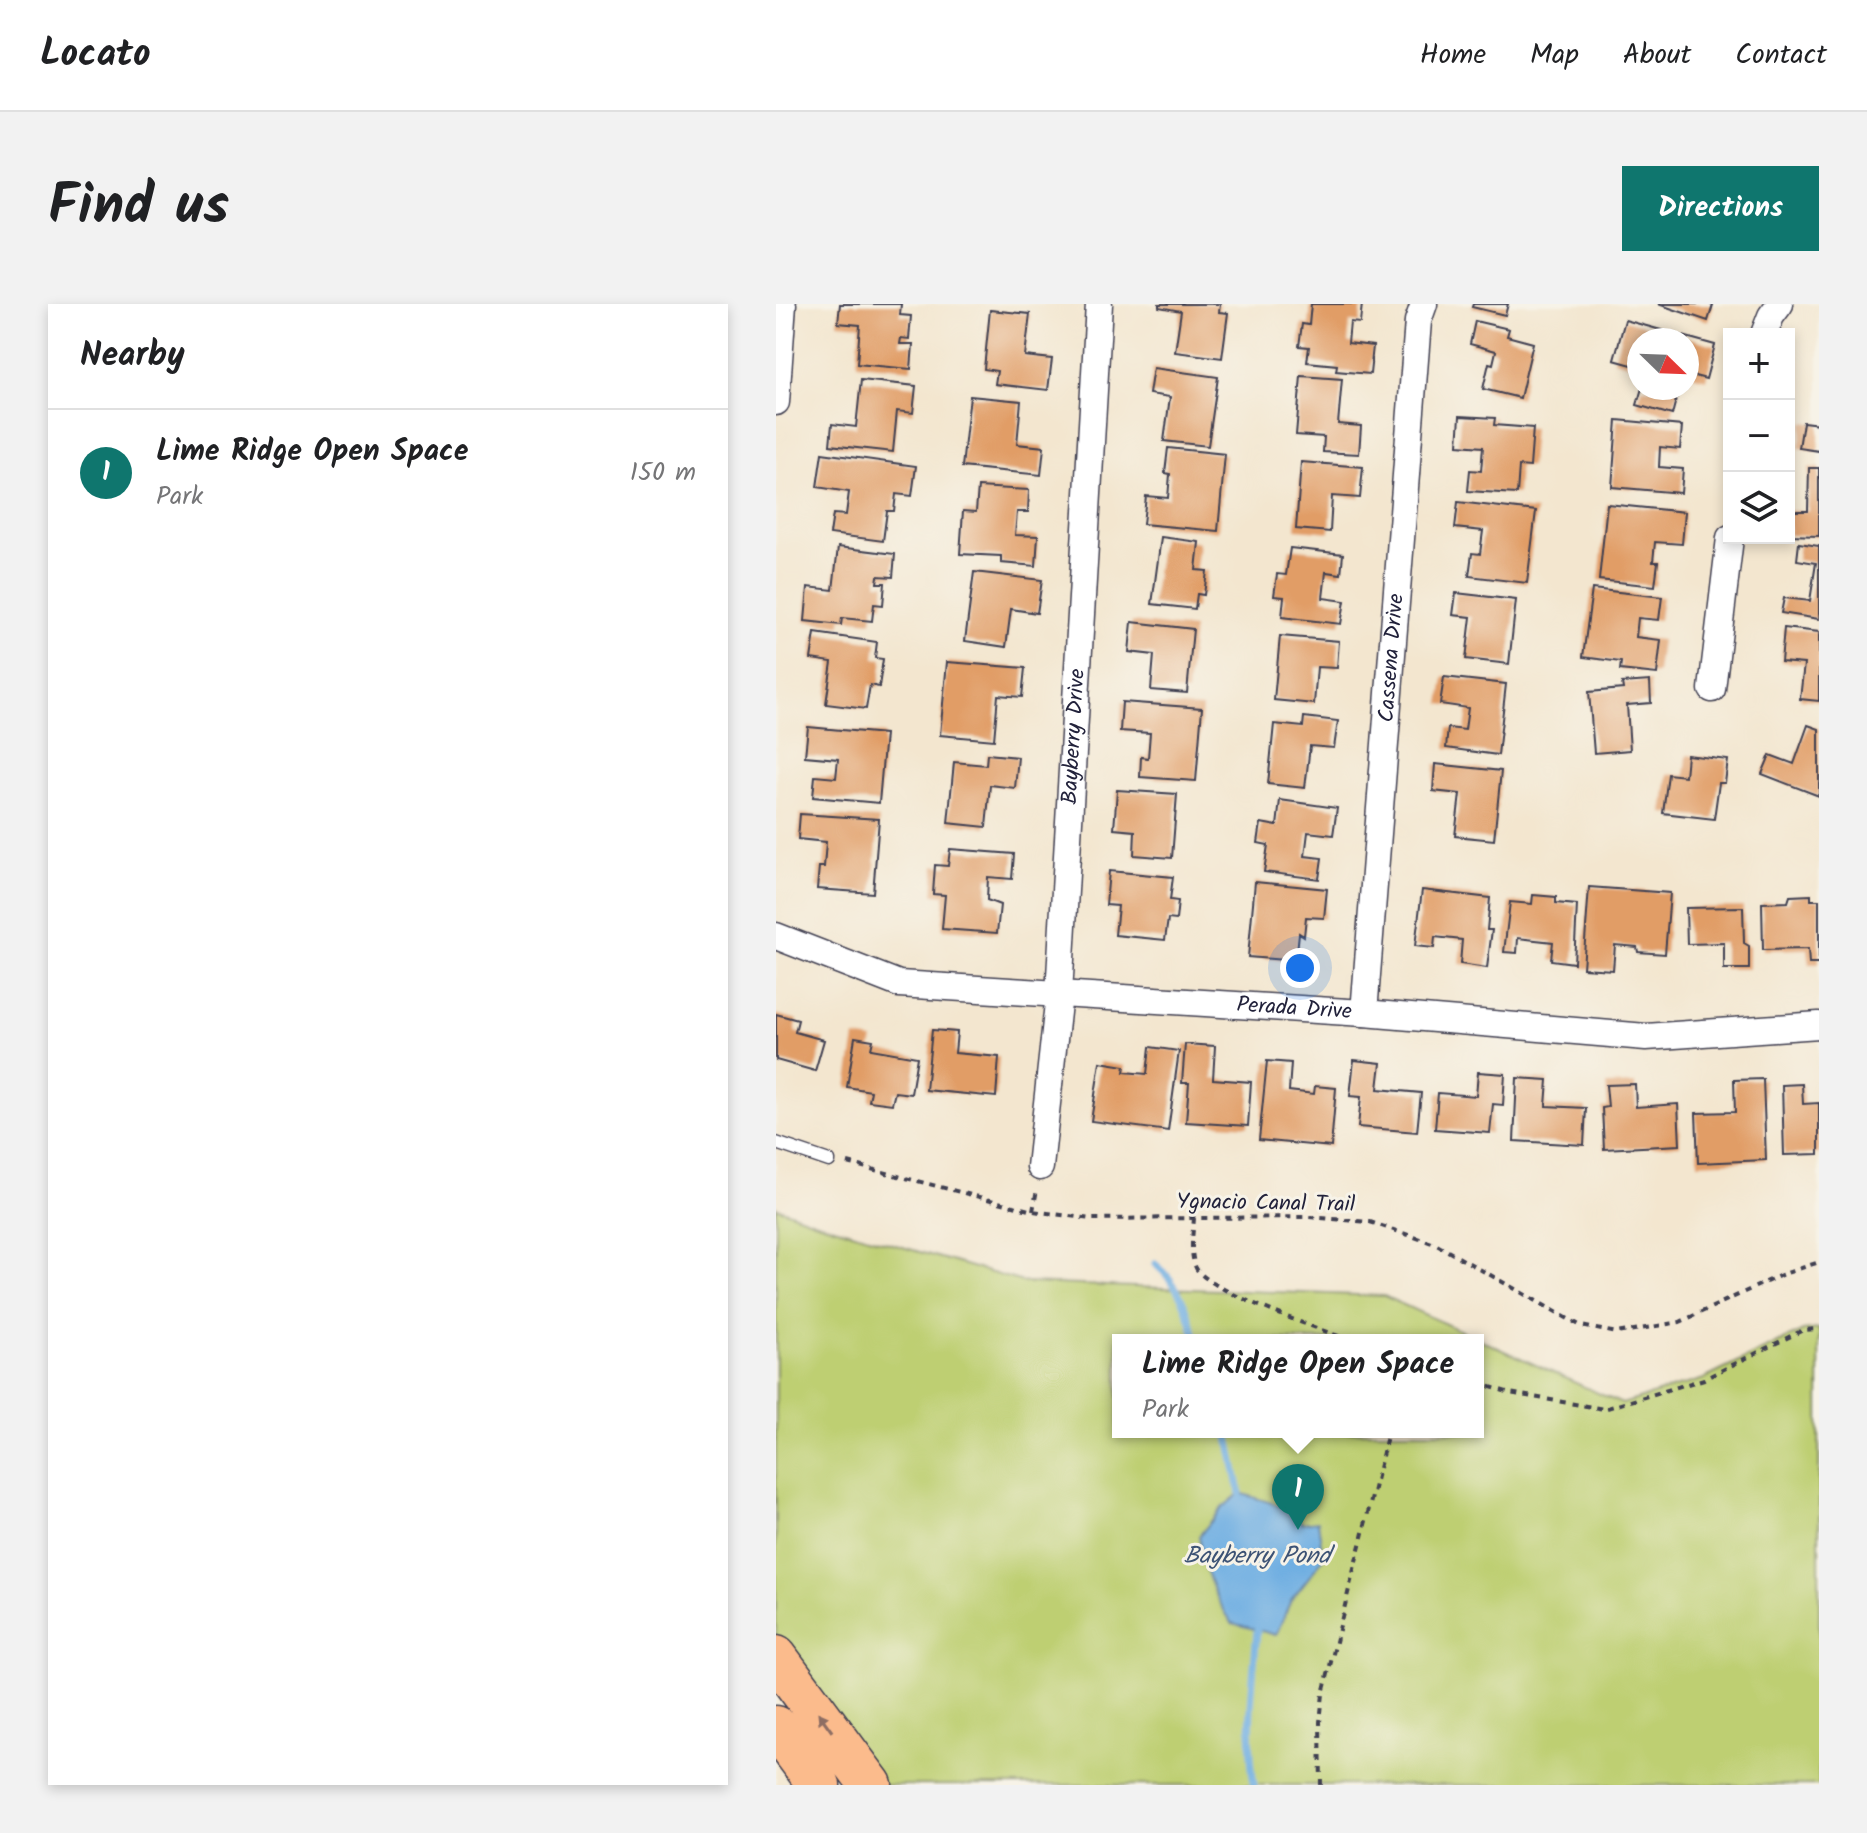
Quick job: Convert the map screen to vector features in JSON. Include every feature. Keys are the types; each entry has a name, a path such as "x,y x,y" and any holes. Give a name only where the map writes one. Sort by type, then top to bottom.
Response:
{"highway":[{"path":"776,1657 871,1785"},
{"path":"776,1727 819,1785"}],"street":[{"path":"776,402 783,304"},
{"name":"Bayberry Drive","path":"1040,1167 1059,994 1099,304"},
{"name":"Cassena Drive","path":"1364,1013 1418,321 1424,304"},
{"path":"1766,328 1780,304"},
{"path":"1712,689 1729,544"},
{"name":"Perada Drive","path":"776,936 899,984 1364,1013 1646,1037 1819,1025"}],"lane":[{"path":"776,1143 829,1161"}],"path":[{"name":"Ygnacio Canal Trail","path":"829,1161 861,1164 1033,1211 1091,1219 1308,1217 1370,1222 1435,1244 1581,1326 1617,1333 1680,1322 1781,1275 1819,1262"},
{"path":"1194,1218 1192,1249 1197,1269 1214,1283 1243,1299 1333,1334"},
{"path":"1484,1385 1510,1393 1604,1409 1704,1379 1803,1330 1819,1329"},
{"path":"1321,1785 1323,1694 1387,1438"}],"green space":[{"path":"776,1207 817,1222 1026,1283 1384,1296 1468,1334 1112,1334 1112,1438 1484,1438 1484,1341 1622,1404 1704,1379 1803,1331 1819,1329 1819,1785 871,1785 776,1657"}],"water":[{"name":"Bayberry Pond","path":"1240,1493 1297,1511 1301,1523 1318,1521 1323,1559 1291,1600 1276,1635 1232,1623 1215,1592 1203,1559 1199,1536 1222,1508"}],"building":[{"path":"840,304 901,304 900,315 911,316 909,339 901,338 900,344 913,344 911,369 857,364 860,325 838,323"},
{"path":"1159,304 1220,304 1219,312 1228,313 1222,358 1175,352 1181,311 1159,307"},
{"path":"1311,304 1362,304 1360,323 1350,322 1348,343 1373,346 1370,374 1336,371 1337,365 1307,362 1309,347 1299,346 1302,324 1309,325"},
{"path":"1473,304 1508,304 1505,315 1472,307"},
{"path":"1658,304 1709,304 1713,305 1708,321"},
{"path":"990,310 1030,314 1025,356 1052,359 1048,390 995,384 997,371 984,369"},
{"path":"1625,320 1654,328 1627,328 1627,364 1614,360"},
{"path":"1475,321 1509,329 1507,336 1533,343 1520,398 1483,389 1489,363 1493,364 1496,351 1470,344"},
{"path":"1699,341 1715,345 1706,379 1699,377"},
{"path":"1153,368 1218,377 1208,446 1164,441 1170,397 1149,394"},
{"path":"1301,376 1342,379 1338,424 1361,426 1359,454 1323,452 1324,437 1296,435"},
{"path":"861,380 916,386 913,413 897,411 893,452 830,445 832,424 856,427"},
{"path":"970,396 1021,401 1017,444 1044,447 1041,475 962,467"},
{"path":"1638,400 1676,400 1672,415 1637,405"},
{"path":"1460,416 1495,418 1494,425 1533,428 1530,467 1519,466 1517,494 1468,491 1470,470 1481,471 1483,447 1458,445"},
{"path":"1617,420 1682,426 1680,449 1660,447 1659,467 1683,469 1681,493 1612,487"},
{"path":"1803,422 1819,424 1819,451 1799,448"},
{"path":"1168,448 1225,454 1218,531 1143,524 1146,496 1168,498 1170,474 1165,473"},
{"path":"822,453 916,466 912,496 896,494 894,511 887,511 883,541 830,534 833,514 846,515 849,492 817,487"},
{"path":"1301,462 1363,467 1360,498 1332,496 1330,532 1296,529"},
{"path":"1809,468 1819,468 1819,536 1795,535 1795,511 1808,511"},
{"path":"978,487 1029,490 1028,512 1017,512 1015,535 1038,536 1036,566 1001,563 1001,556 960,554 963,511 976,512"},
{"path":"1458,502 1536,511 1527,583 1469,576 1472,553 1480,554 1483,531 1455,528"},
{"path":"1607,504 1685,512 1682,544 1655,542 1653,562 1658,562 1655,586 1599,580"},
{"path":"1161,537 1199,542 1196,570 1207,571 1204,595 1197,594 1195,609 1152,604"},
{"path":"1799,543 1819,546 1819,619 1781,613 1784,598 1810,601 1816,563 1797,560"},
{"path":"838,547 895,554 893,577 878,576 877,583 885,583 883,605 874,604 872,621 842,618 841,625 805,621 808,587 833,590"},
{"path":"1290,548 1343,554 1341,574 1326,572 1323,598 1345,601 1341,624 1282,617 1284,597 1274,596 1277,574 1286,575"},
{"path":"974,572 1042,580 1037,613 1011,609 1006,647 965,641"},
{"path":"1592,589 1662,597 1659,620 1638,618 1636,637 1661,640 1657,674 1620,670 1621,662 1583,657"},
{"path":"1456,593 1516,600 1509,664 1466,659 1471,617 1453,615"},
{"path":"1132,622 1193,629 1187,693 1151,690 1154,655 1129,652"},
{"path":"1784,628 1819,632 1819,701 1800,699 1804,664 1781,662"},
{"path":"815,633 877,642 875,658 883,659 879,687 870,685 866,709 826,704 832,662 811,659"},
{"path":"1280,636 1339,641 1337,668 1317,667 1314,704 1274,700"},
{"path":"947,662 1025,668 1022,697 998,695 994,740 940,735"},
{"path":"1444,677 1506,684 1498,755 1446,748 1448,728 1465,730 1468,708 1440,704"},
{"path":"1650,681 1651,703 1627,705 1630,750 1594,753 1589,692 1623,689 1622,683"},
{"path":"1122,702 1202,708 1196,781 1140,777 1141,757 1148,758 1150,733 1120,731"},
{"path":"1304,717 1338,721 1334,748 1310,746 1305,788 1268,784 1274,724 1303,727"},
{"path":"1808,725 1819,729 1819,796 1762,774 1770,755 1794,764"},
{"path":"808,727 885,734 879,803 813,797 815,776 836,778 838,759 805,756"},
{"path":"987,754 1018,757 1015,788 990,785 986,827 948,823 954,762 986,765"},
{"path":"1687,755 1728,760 1725,783 1719,783 1714,819 1663,813 1668,774 1685,776"},
{"path":"1435,764 1501,771 1494,840 1455,836 1460,794 1433,791"},
{"path":"1117,790 1177,794 1172,858 1134,855 1135,831 1114,829"},
{"path":"1280,800 1337,808 1333,835 1308,832 1305,856 1322,858 1319,879 1264,872 1268,845 1258,843 1261,823 1277,826"},
{"path":"800,814 879,819 873,893 817,889 819,867 824,867 826,842 798,839"},
{"path":"950,849 1014,854 1012,879 988,877 987,900 1000,905 997,933 942,929 945,895 933,894 935,865 948,866"},
{"path":"1109,871 1173,877 1170,900 1178,901 1176,920 1168,919 1165,940 1115,935 1118,906 1106,905"},
{"path":"1255,882 1327,889 1324,918 1306,917 1304,936 1299,933 1296,961 1248,957"},
{"path":"1589,887 1670,893 1665,954 1638,952 1637,947 1615,945 1613,970 1583,968"},
{"path":"1422,890 1490,898 1487,930 1492,930 1487,968 1460,964 1462,940 1435,937 1434,948 1415,946"},
{"path":"1533,895 1556,897 1556,903 1577,905 1574,963 1551,960 1553,942 1518,938 1517,953 1504,952 1510,902 1532,904"},
{"path":"1811,895 1811,900 1819,900 1819,964 1809,964 1808,949 1763,950 1762,903 1788,902 1790,896"},
{"path":"1743,907 1744,943 1749,946 1749,969 1724,969 1724,943 1687,944 1686,908"},
{"path":"776,1014 798,1020 795,1032 824,1040 815,1071 776,1060"},
{"path":"932,1030 957,1032 955,1053 999,1057 996,1097 926,1090"},
{"path":"855,1037 873,1040 871,1049 917,1057 911,1094 895,1092 892,1104 869,1101 871,1091 847,1087"},
{"path":"1185,1044 1215,1046 1213,1079 1251,1082 1248,1126 1186,1122 1189,1083 1182,1083"},
{"path":"1150,1047 1179,1051 1168,1131 1091,1121 1100,1062 1125,1066 1124,1072 1147,1074"},
{"path":"1354,1060 1381,1063 1378,1089 1421,1093 1417,1132 1358,1127 1361,1097 1350,1096"},
{"path":"1267,1061 1291,1063 1289,1091 1314,1094 1315,1086 1336,1088 1331,1147 1259,1140"},
{"path":"1478,1072 1505,1074 1503,1105 1493,1104 1490,1133 1435,1129 1438,1093 1476,1096"},
{"path":"1517,1078 1548,1080 1546,1106 1586,1108 1584,1145 1514,1141"},
{"path":"1763,1079 1766,1160 1698,1163 1696,1113 1735,1112 1734,1080"},
{"path":"1635,1084 1636,1107 1678,1104 1680,1145 1604,1149 1602,1108 1608,1107 1606,1085"},
{"path":"1802,1084 1803,1104 1819,1103 1819,1154 1784,1155 1782,1085"}],"waterway":[{"path":"1155,1264 1171,1280 1182,1299 1194,1334"},
{"path":"1229,1438 1240,1493"},
{"path":"1254,1785 1250,1727 1257,1630"}],"place":[{"name":"Lime Ridge Open Space","path":"1298,1530"}]}
